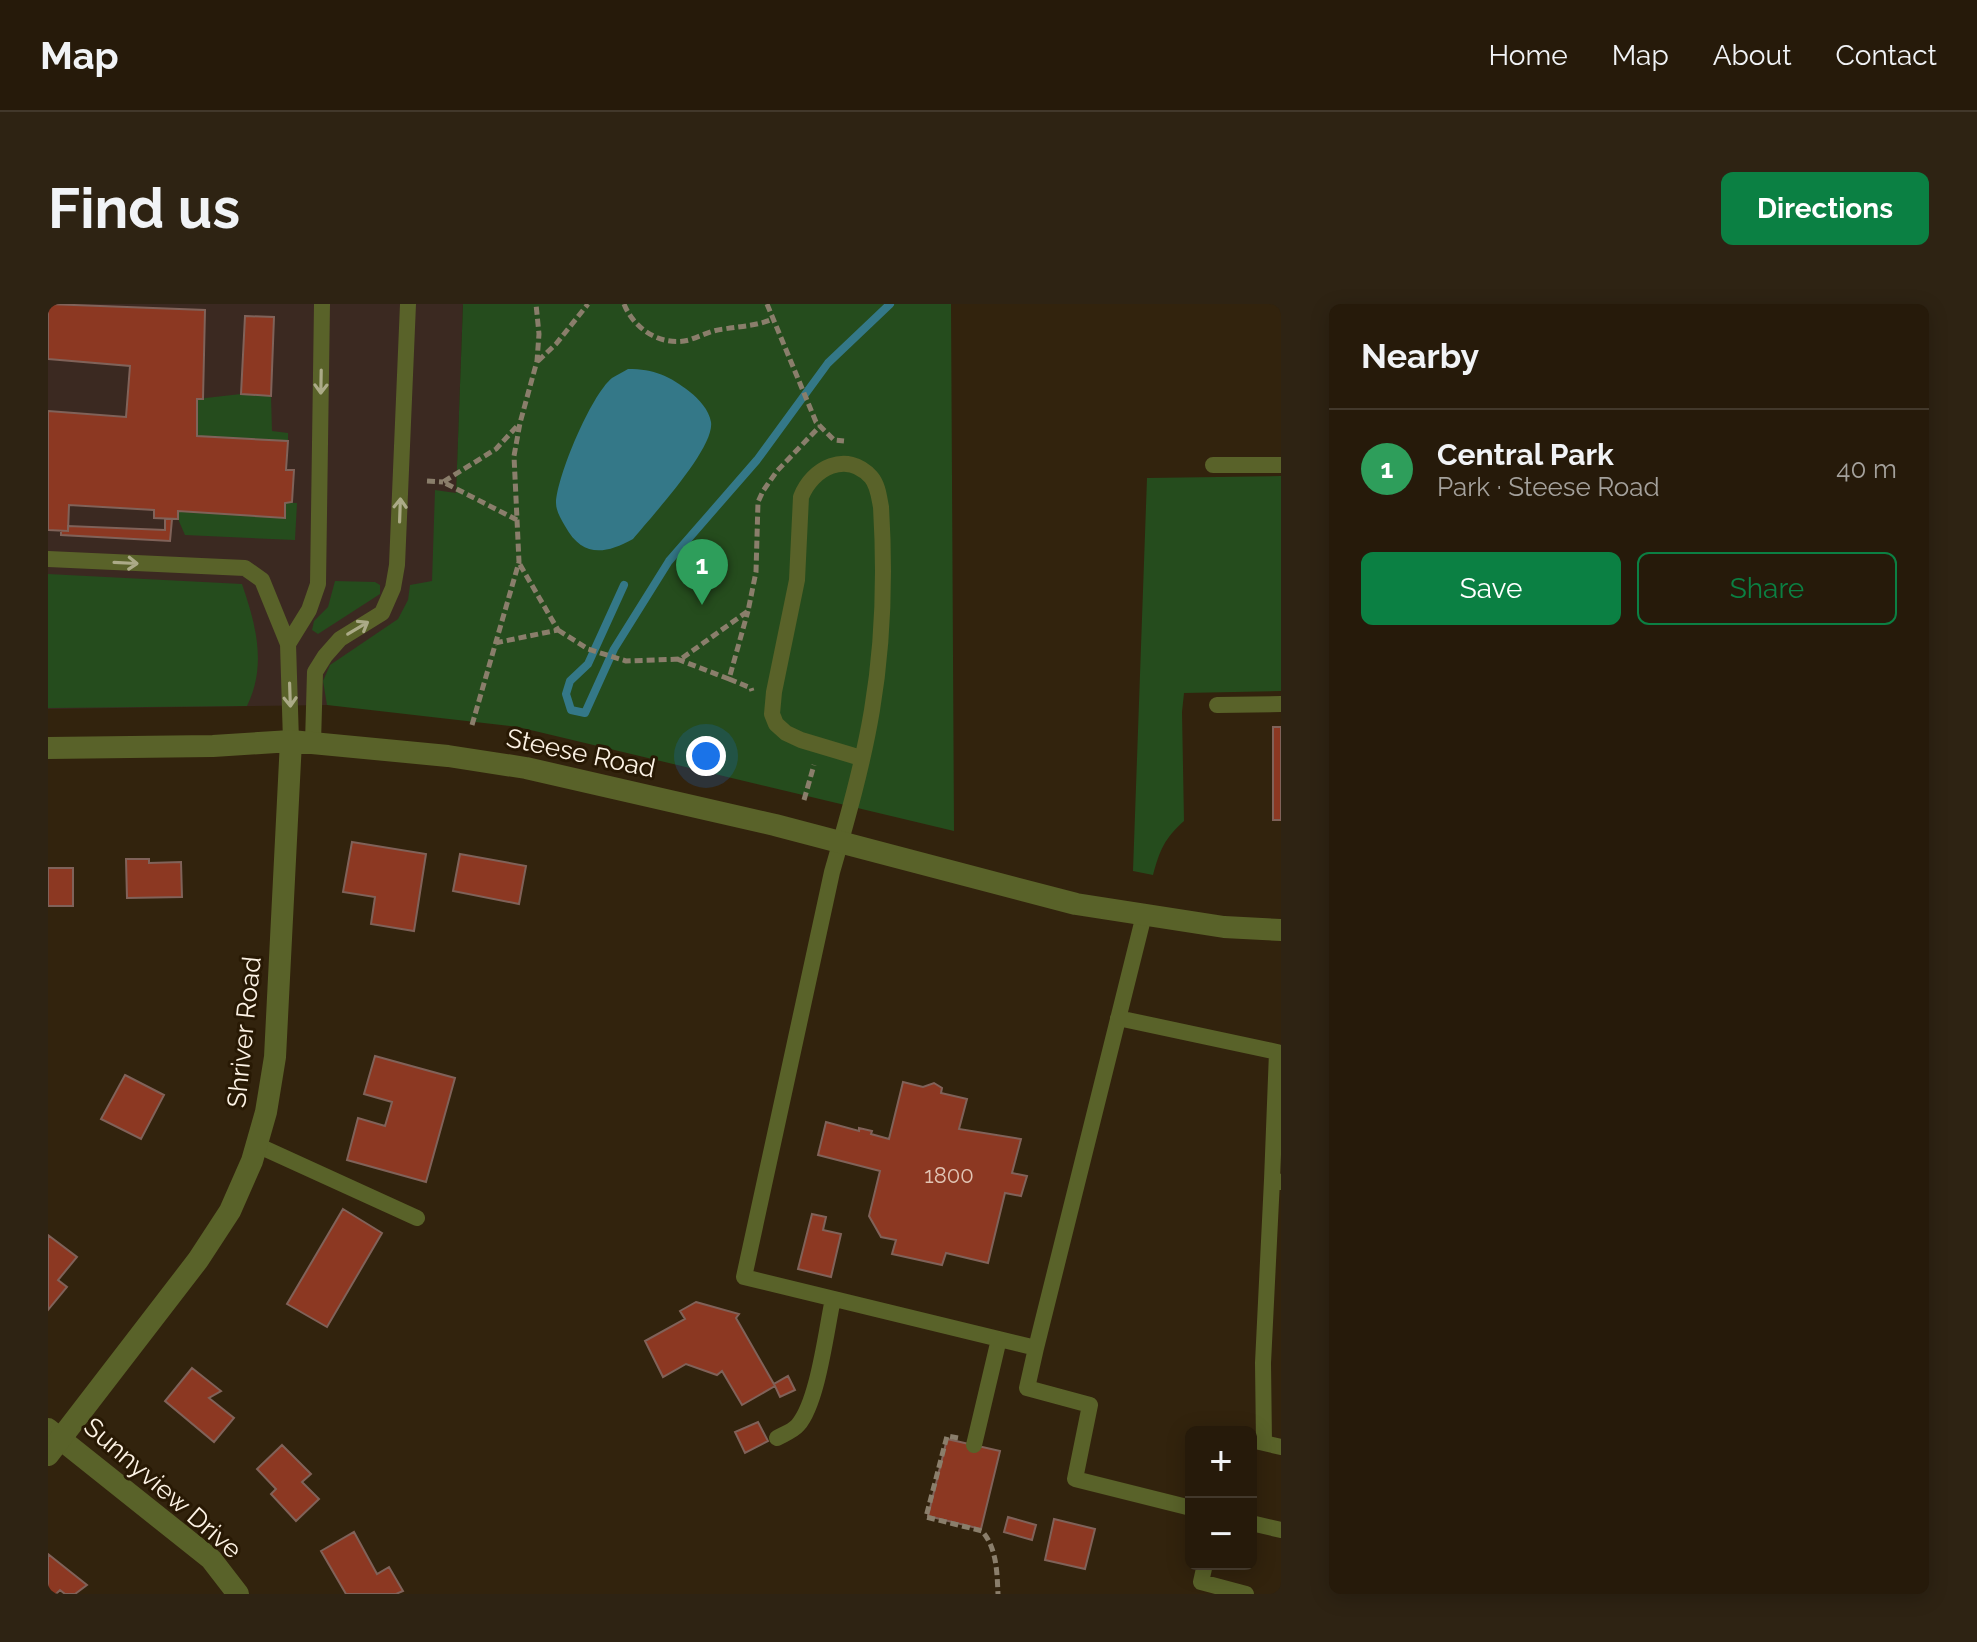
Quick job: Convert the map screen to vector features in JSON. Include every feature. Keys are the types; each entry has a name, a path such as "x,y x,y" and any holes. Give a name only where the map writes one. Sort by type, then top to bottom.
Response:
{"street":[{"name":"Steese Road","path":"48,748 302,742 448,756 526,768 841,842 1076,904 1224,927 1281,930"},
{"name":"Shriver Road","path":"52,1440 198,1260 230,1211 257,1145 275,1057 302,742"},
{"name":"Sunnyview Drive","path":"52,1440 211,1559 238,1594"}],"lane":[{"path":"288,644 309,610 318,584 322,304"},
{"path":"302,742 315,672 340,639 382,613 393,588 397,565 408,304"},
{"path":"861,758 786,733 776,724 772,714 797,580 801,497 815,473 828,466 842,464 859,468 871,477 878,489 882,519 880,637 872,710 861,758 841,842 832,872 744,1277 1036,1348"},
{"path":"1213,465 1281,465"},
{"path":"48,559 245,568 262,580 288,644 302,742"},
{"path":"1217,705 1281,704"},
{"path":"1144,915 1027,1388 1090,1405 1075,1479 1185,1506"},
{"path":"1118,1018 1277,1052 1277,1181 1263,1363 1265,1443"},
{"path":"257,1145 417,1218"},
{"path":"777,1438 795,1429 805,1416 833,1299"},
{"path":"974,1443 999,1339"},
{"path":"1257,1524 1281,1530"},
{"path":"1204,1570 1201,1582 1246,1594"}],"path":[{"path":"472,725 519,562 514,456 537,361 539,334 536,304"},
{"path":"537,361 556,344 588,304"},
{"path":"624,304 631,319 645,332 671,343 773,319"},
{"path":"767,304 810,409"},
{"path":"443,482 496,449 520,423"},
{"path":"677,659 729,679 756,572 758,502 777,471 820,426"},
{"path":"427,481 443,482 517,520"},
{"path":"519,562 558,630 615,658 647,662 677,659 748,611"},
{"path":"495,643 558,630"},
{"path":"974,1443 947,1436 926,1517 982,1531 987,1536 997,1565 998,1594"}],"shaded area":[{"path":"48,304 463,304 448,717 331,705 48,709"}],"green space":[{"path":"463,304 951,304 954,831 518,727 327,705 323,681 330,665 398,619 408,600 410,585 432,581 435,490 456,493"},
{"path":"241,394 271,396 272,431 288,433 288,441 197,436 197,399"},
{"path":"1281,476 1281,691 1184,693 1184,821 1164,845 1153,875 1133,871 1147,478"},
{"path":"285,503 297,503 295,540 185,535 178,519 178,511 285,518"},
{"path":"48,574 242,584 252,615 258,660 257,675 247,706 48,708"},
{"path":"335,581 375,582 380,585 380,594 318,634 312,630 314,621 328,607"}],"water":[{"path":"628,369 661,374 690,392 708,413 710,434 693,465 633,539 613,548 594,550 579,543 565,526 556,506 558,491 576,437 595,401 612,378"}],"building":[{"path":"48,304 205,310 203,399 197,399 197,436 288,441 286,470 294,470 292,502 285,503 285,518 178,511 178,519 154,518 154,510 69,505 68,531 48,530 48,411 126,417 130,366 48,359"},
{"path":"245,316 274,317 271,396 241,394"},
{"path":"165,519 172,519 170,541 61,535 61,531 68,531 68,526 165,530"},
{"path":"1273,727 1281,727 1281,820 1273,820"},
{"path":"352,842 426,854 414,931 371,924 375,897 343,892"},
{"path":"460,854 526,866 519,904 453,891"},
{"path":"126,859 149,859 149,863 181,862 182,897 127,898"},
{"path":"48,868 73,868 73,906 48,906"},
{"path":"375,1056 455,1078 426,1182 347,1160 358,1118 385,1126 392,1102 364,1094"},
{"path":"125,1075 164,1095 141,1139 101,1119"},
{"path":"903,1082 923,1087 934,1083 942,1088 941,1093 967,1099 959,1129 1021,1139 1012,1173 1027,1176 1021,1196 1005,1193 988,1263 946,1253 942,1265 892,1254 896,1240 881,1237 869,1216 880,1171 818,1155 826,1122 859,1131 859,1128 872,1131 871,1134 889,1139"},
{"path":"343,1209 382,1233 327,1327 287,1304"},
{"path":"812,1214 826,1217 823,1230 841,1234 831,1277 798,1269"},
{"path":"48,1235 77,1257 58,1280 67,1287 48,1310"},
{"path":"696,1302 739,1314 736,1318 775,1386 742,1405 722,1371 717,1375 686,1364 663,1377 645,1341 685,1319 680,1311"},
{"path":"192,1368 221,1391 209,1398 234,1418 214,1442 165,1401"},
{"path":"788,1376 795,1390 780,1397 774,1384"},
{"path":"758,1422 768,1441 745,1453 735,1432"},
{"path":"947,1439 1000,1451 981,1529 928,1516"},
{"path":"282,1445 311,1474 302,1482 319,1499 296,1521 271,1494 276,1489 257,1469"},
{"path":"1008,1517 1036,1525 1032,1540 1004,1532"},
{"path":"1054,1519 1095,1529 1085,1569 1045,1560"},
{"path":"354,1532 377,1574 389,1567 403,1591 396,1594 346,1594 321,1551"},
{"path":"48,1554 87,1585 75,1594 65,1594 60,1590 56,1594 48,1594"}],"waterway":[{"path":"624,585 588,664 570,681 566,694 571,710 585,713 614,649 669,561 757,460 828,363 890,304"}],"place":[{"name":"Central Park","path":"702,605"}]}
